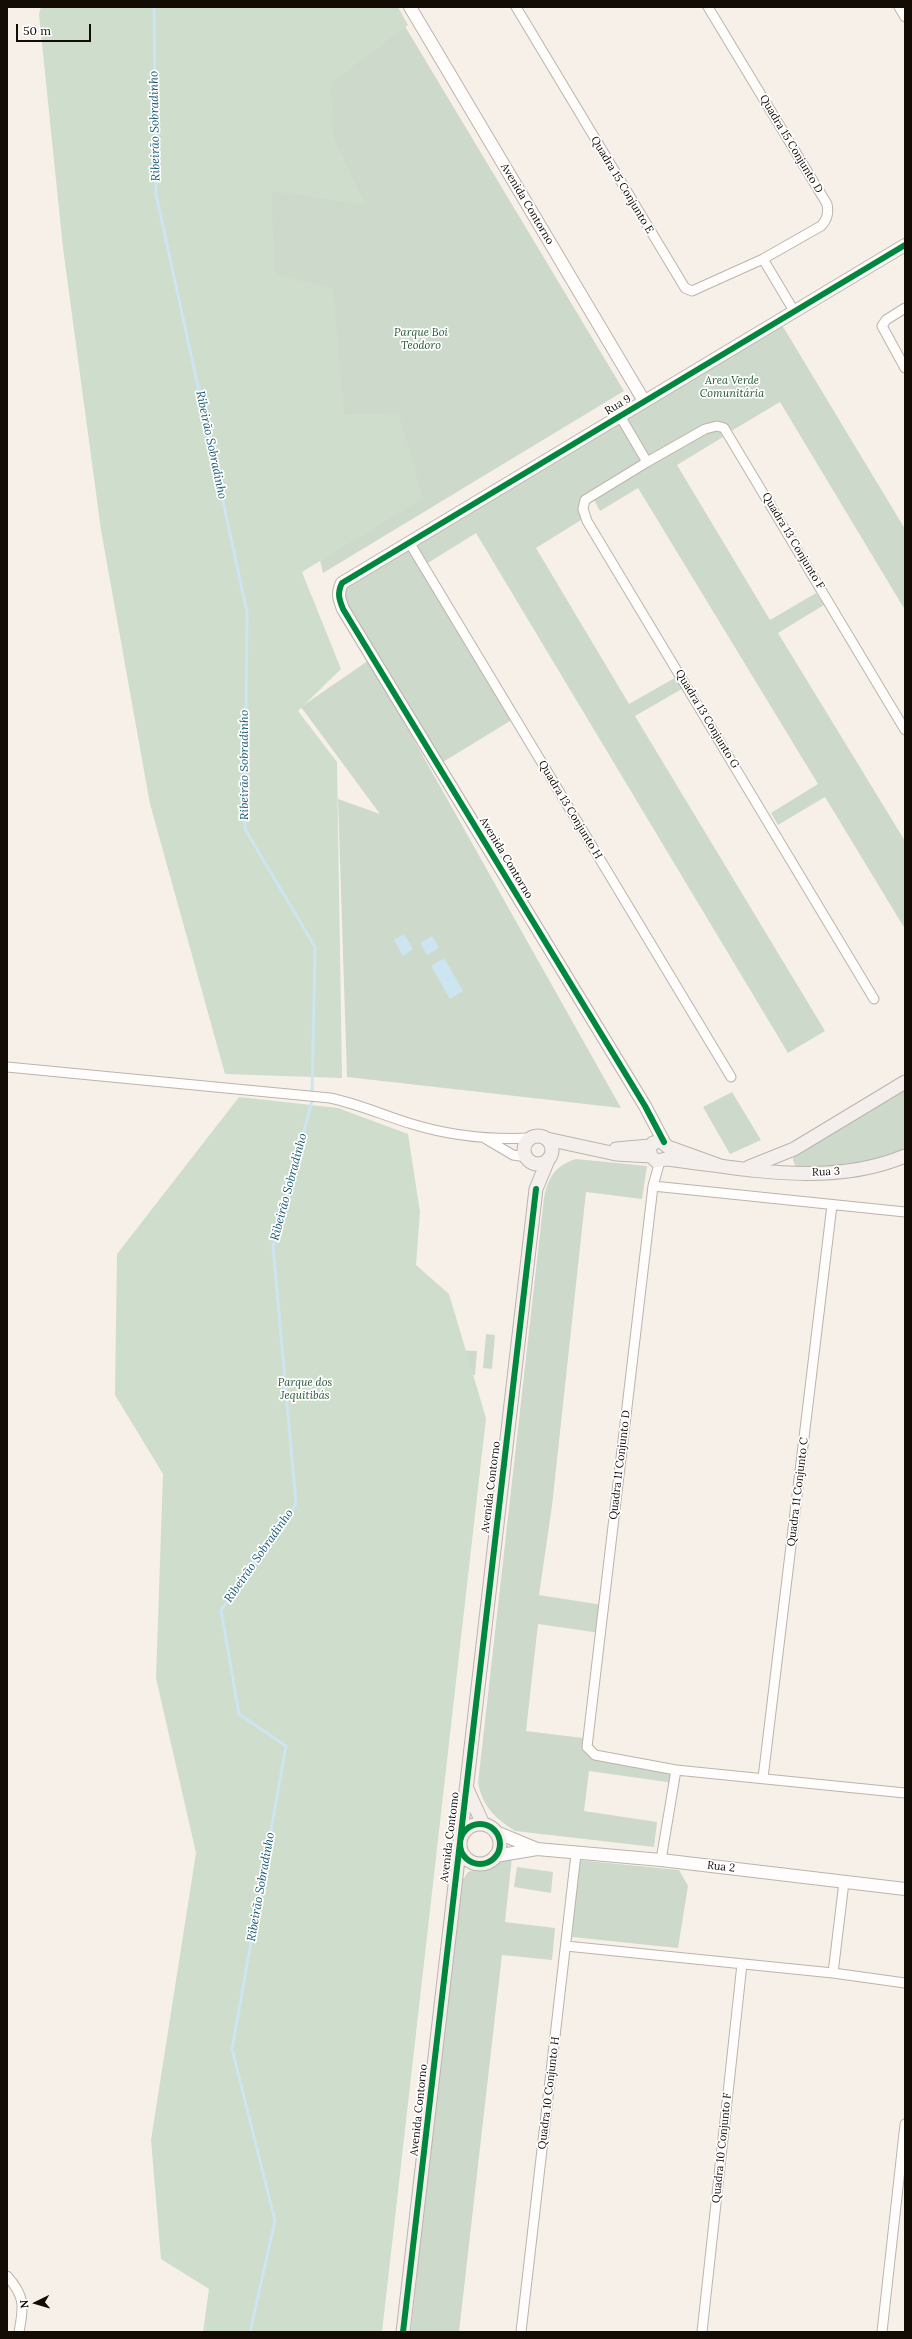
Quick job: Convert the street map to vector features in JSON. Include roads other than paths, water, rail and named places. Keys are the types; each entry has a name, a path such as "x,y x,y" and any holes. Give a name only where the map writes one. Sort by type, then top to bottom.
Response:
{"main road":[{"path":"745,1169 794,1149 905,1082"},
{"path":"575,1147 540,1164 527,1158 525,1149 528,1138 540,1136 575,1147 600,1151 659,1150"},
{"path":"547,1139 552,1147 550,1158"},
{"path":"794,1149 794,1164 800,1173"},
{"name":"Rua 3","path":"659,1150 718,1165 745,1169 800,1173 833,1173 864,1169 905,1156"},
{"name":"Avenida Contorno","path":"527,1158 536,1189"},
{"name":"Avenida Contorno","path":"467,1787 536,1189 550,1158"},
{"name":"Avenida Contomo","path":"467,1787 483,1824"},
{"name":"Avenida Contomo","path":"454,1890 467,1787"},
{"path":"477,1824 483,1824 496,1832 499,1844 495,1856 488,1862 478,1863 464,1855 461,1850 460,1839 466,1829 477,1824"},
{"name":"Avenida Contomo","path":"454,1890 469,1868 478,1863"},
{"name":"Avenida Contorno","path":"403,2332 454,1890"}],"street":[{"name":"Avenida Contorno","path":"410,7 644,401"},
{"name":"Quadra 15 Conjunto E","path":"516,7 685,288 692,291 697,290 763,259"},
{"name":"Quadra 15 Conjunto D","path":"708,7 827,204 828,216 820,226 763,259"},
{"path":"899,7 905,17"},
{"name":"Rua 9","path":"342,583 905,245"},
{"path":"763,259 794,311"},
{"path":"905,308 886,320 882,326 905,368"},
{"path":"620,416 646,462"},
{"name":"Quadra 13 Conjunto F","path":"646,462 705,430 718,426 727,431 905,730"},
{"name":"Quadra 13 Conjunto G","path":"646,462 585,500 583,509 585,515 874,999"},
{"name":"Quadra 13 Conjunto H","path":"409,542 731,1077"},
{"name":"Avenida Contorno","path":"342,583 339,590 339,599 344,609 645,1106 659,1150"},
{"path":"7,1068 330,1098 359,1104 412,1124 486,1139 528,1138"},
{"path":"486,1139 513,1155 527,1158"},
{"name":"Quadra 11 Conjunto D","path":"659,1150 653,1186 586,1744 588,1751 595,1755 676,1770"},
{"path":"653,1186 905,1212"},
{"name":"Quadra 11 Conjunto C","path":"763,1778 832,1205"},
{"path":"661,1860 676,1770 905,1793"},
{"name":"Rua 2","path":"496,1832 537,1849 576,1854 661,1860 905,1889"},
{"name":"Rua 2","path":"495,1856 537,1849"},
{"name":"Quadra 10 Conjunto H","path":"521,2332 576,1854"},
{"path":"833,1973 844,1882"},
{"path":"566,1946 833,1973 905,1983"},
{"name":"Quadra 10 Conjunto F","path":"702,2332 742,1964"},
{"path":"882,2332 905,2124"},
{"path":"7,2276 20,2290 23,2314 19,2332"}],"water":[{"path":"404,934 413,949 403,956 394,940"},
{"path":"432,936 439,948 427,955 420,943"},
{"path":"444,958 463,991 450,999 431,966"}],"waterway":[{"name":"Ribeirão Sobradinho","path":"154,7 156,194 247,612 245,829 315,947 312,1101 273,1246 296,1504 221,1610 239,1714 286,1746 232,2049 275,2221 250,2332"}],"park label":[{"name":"Parque Boi Teodoro","path":"421,339"},
{"name":"Area Verde Comunitária","path":"732,387"},
{"name":"Parque dos Jequitibás","path":"305,1389"}]}
